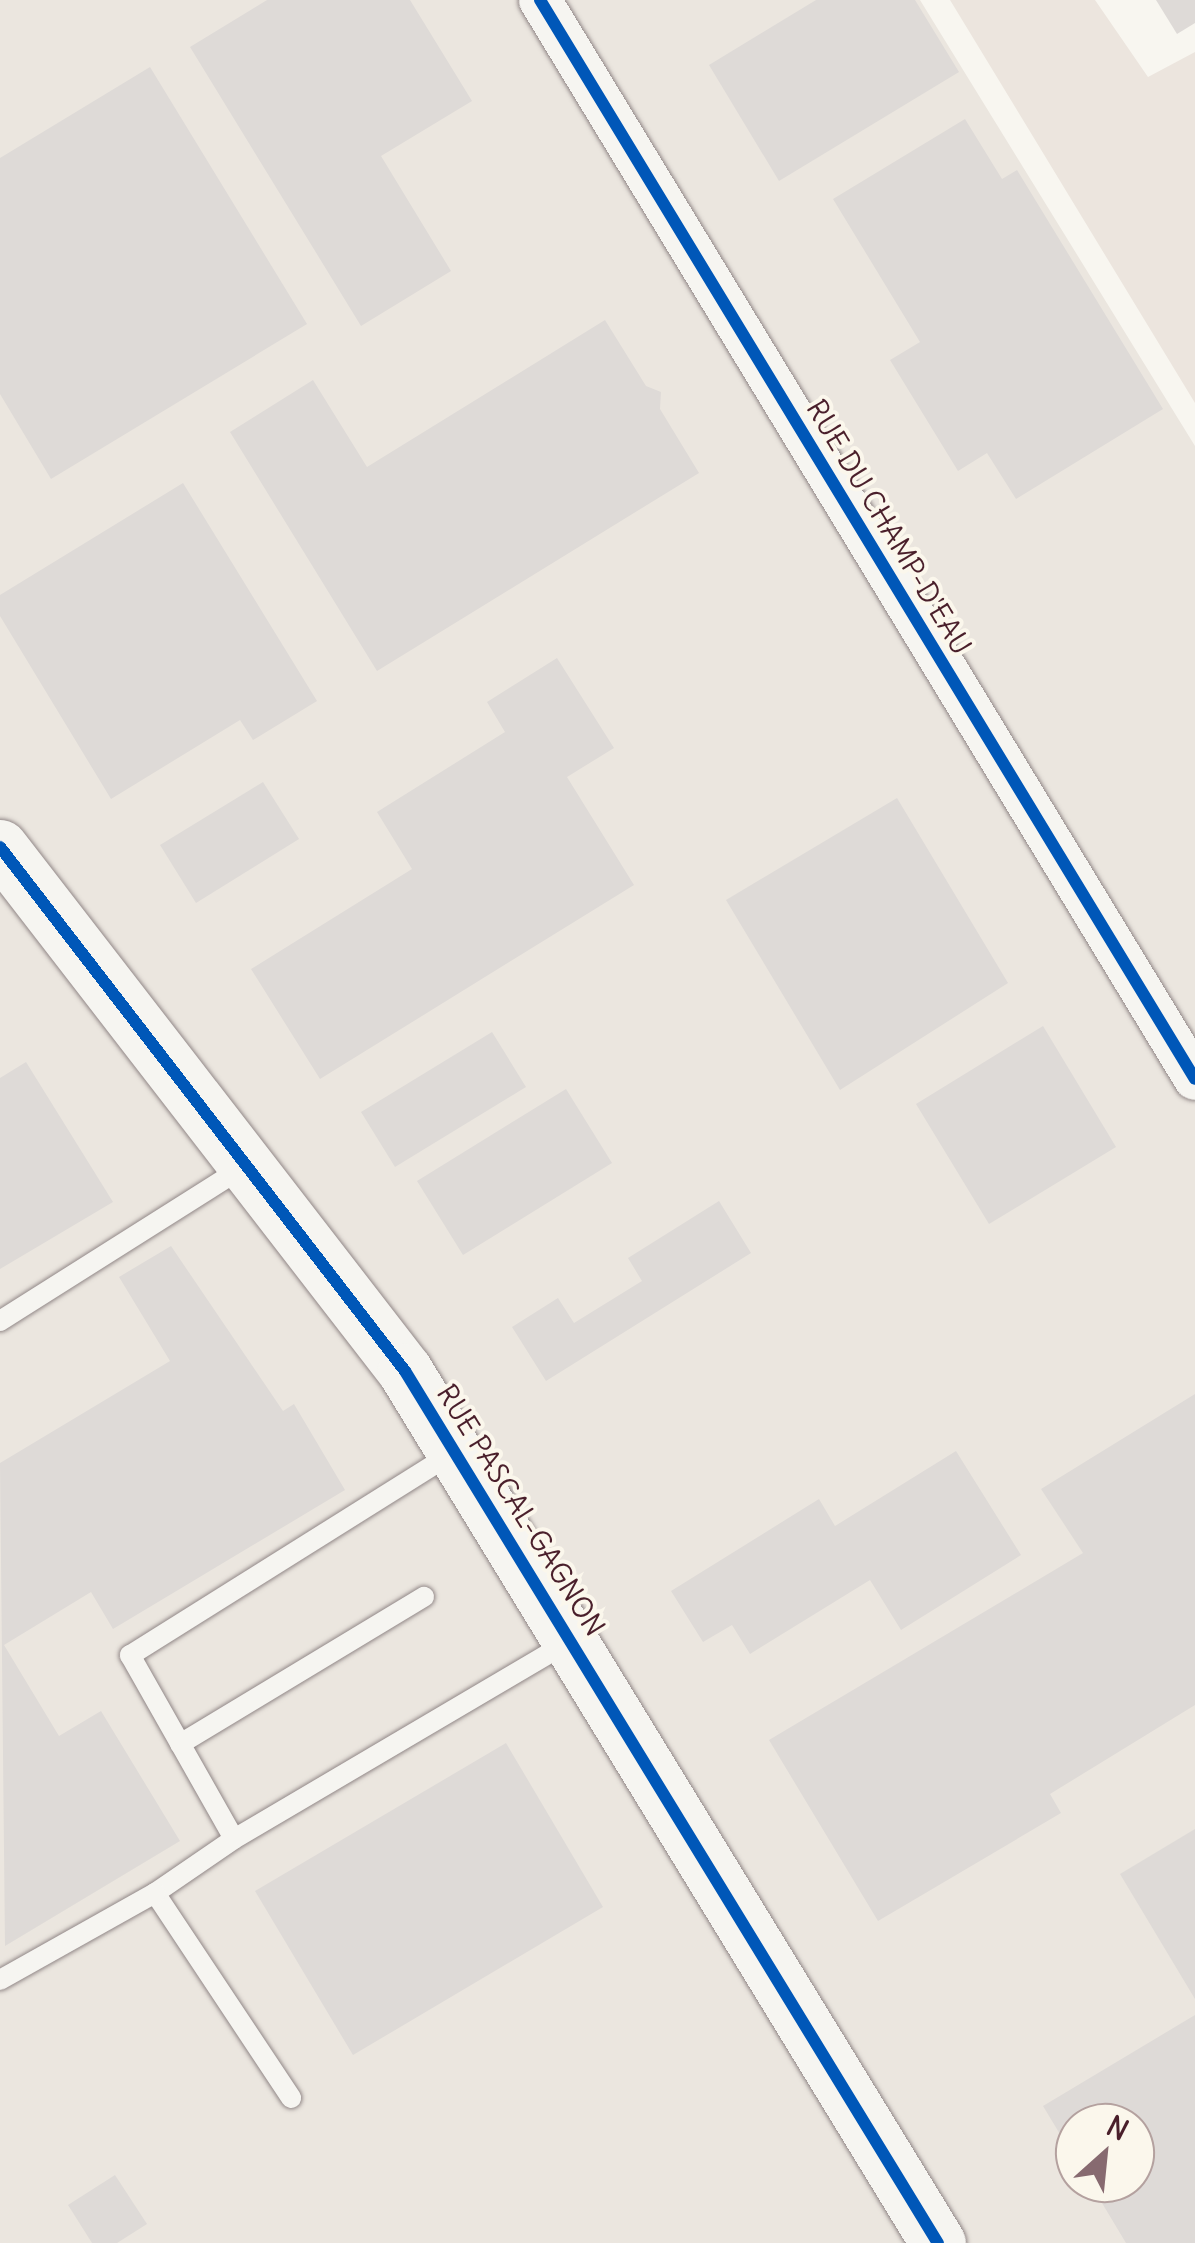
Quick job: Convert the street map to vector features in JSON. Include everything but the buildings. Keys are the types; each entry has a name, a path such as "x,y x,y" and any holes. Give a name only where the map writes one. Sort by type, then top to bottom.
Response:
{"street":[{"name":"RUE DU CHAMP-D'EAU","path":"540,0 1195,1079"},
{"name":"RUE PASCAL-GAGNON","path":"0,846 246,1166 457,1451 938,2243"}],"lane":[{"path":"0,1321 246,1166"},
{"path":"234,1839 130,1656 457,1451"},
{"path":"180,1744 424,1597"},
{"path":"0,1980 155,1893 234,1839 572,1640"},
{"path":"155,1893 291,2098"}],"shaded area":[{"path":"0,0 920,0 1195,446 1195,2243 0,2243"},
{"path":"950,0 1095,0 1148,77 1195,52 1195,403"}],"cycle path":[{"path":"540,0 1195,1079"},
{"path":"0,847 405,1371 938,2243"}]}
